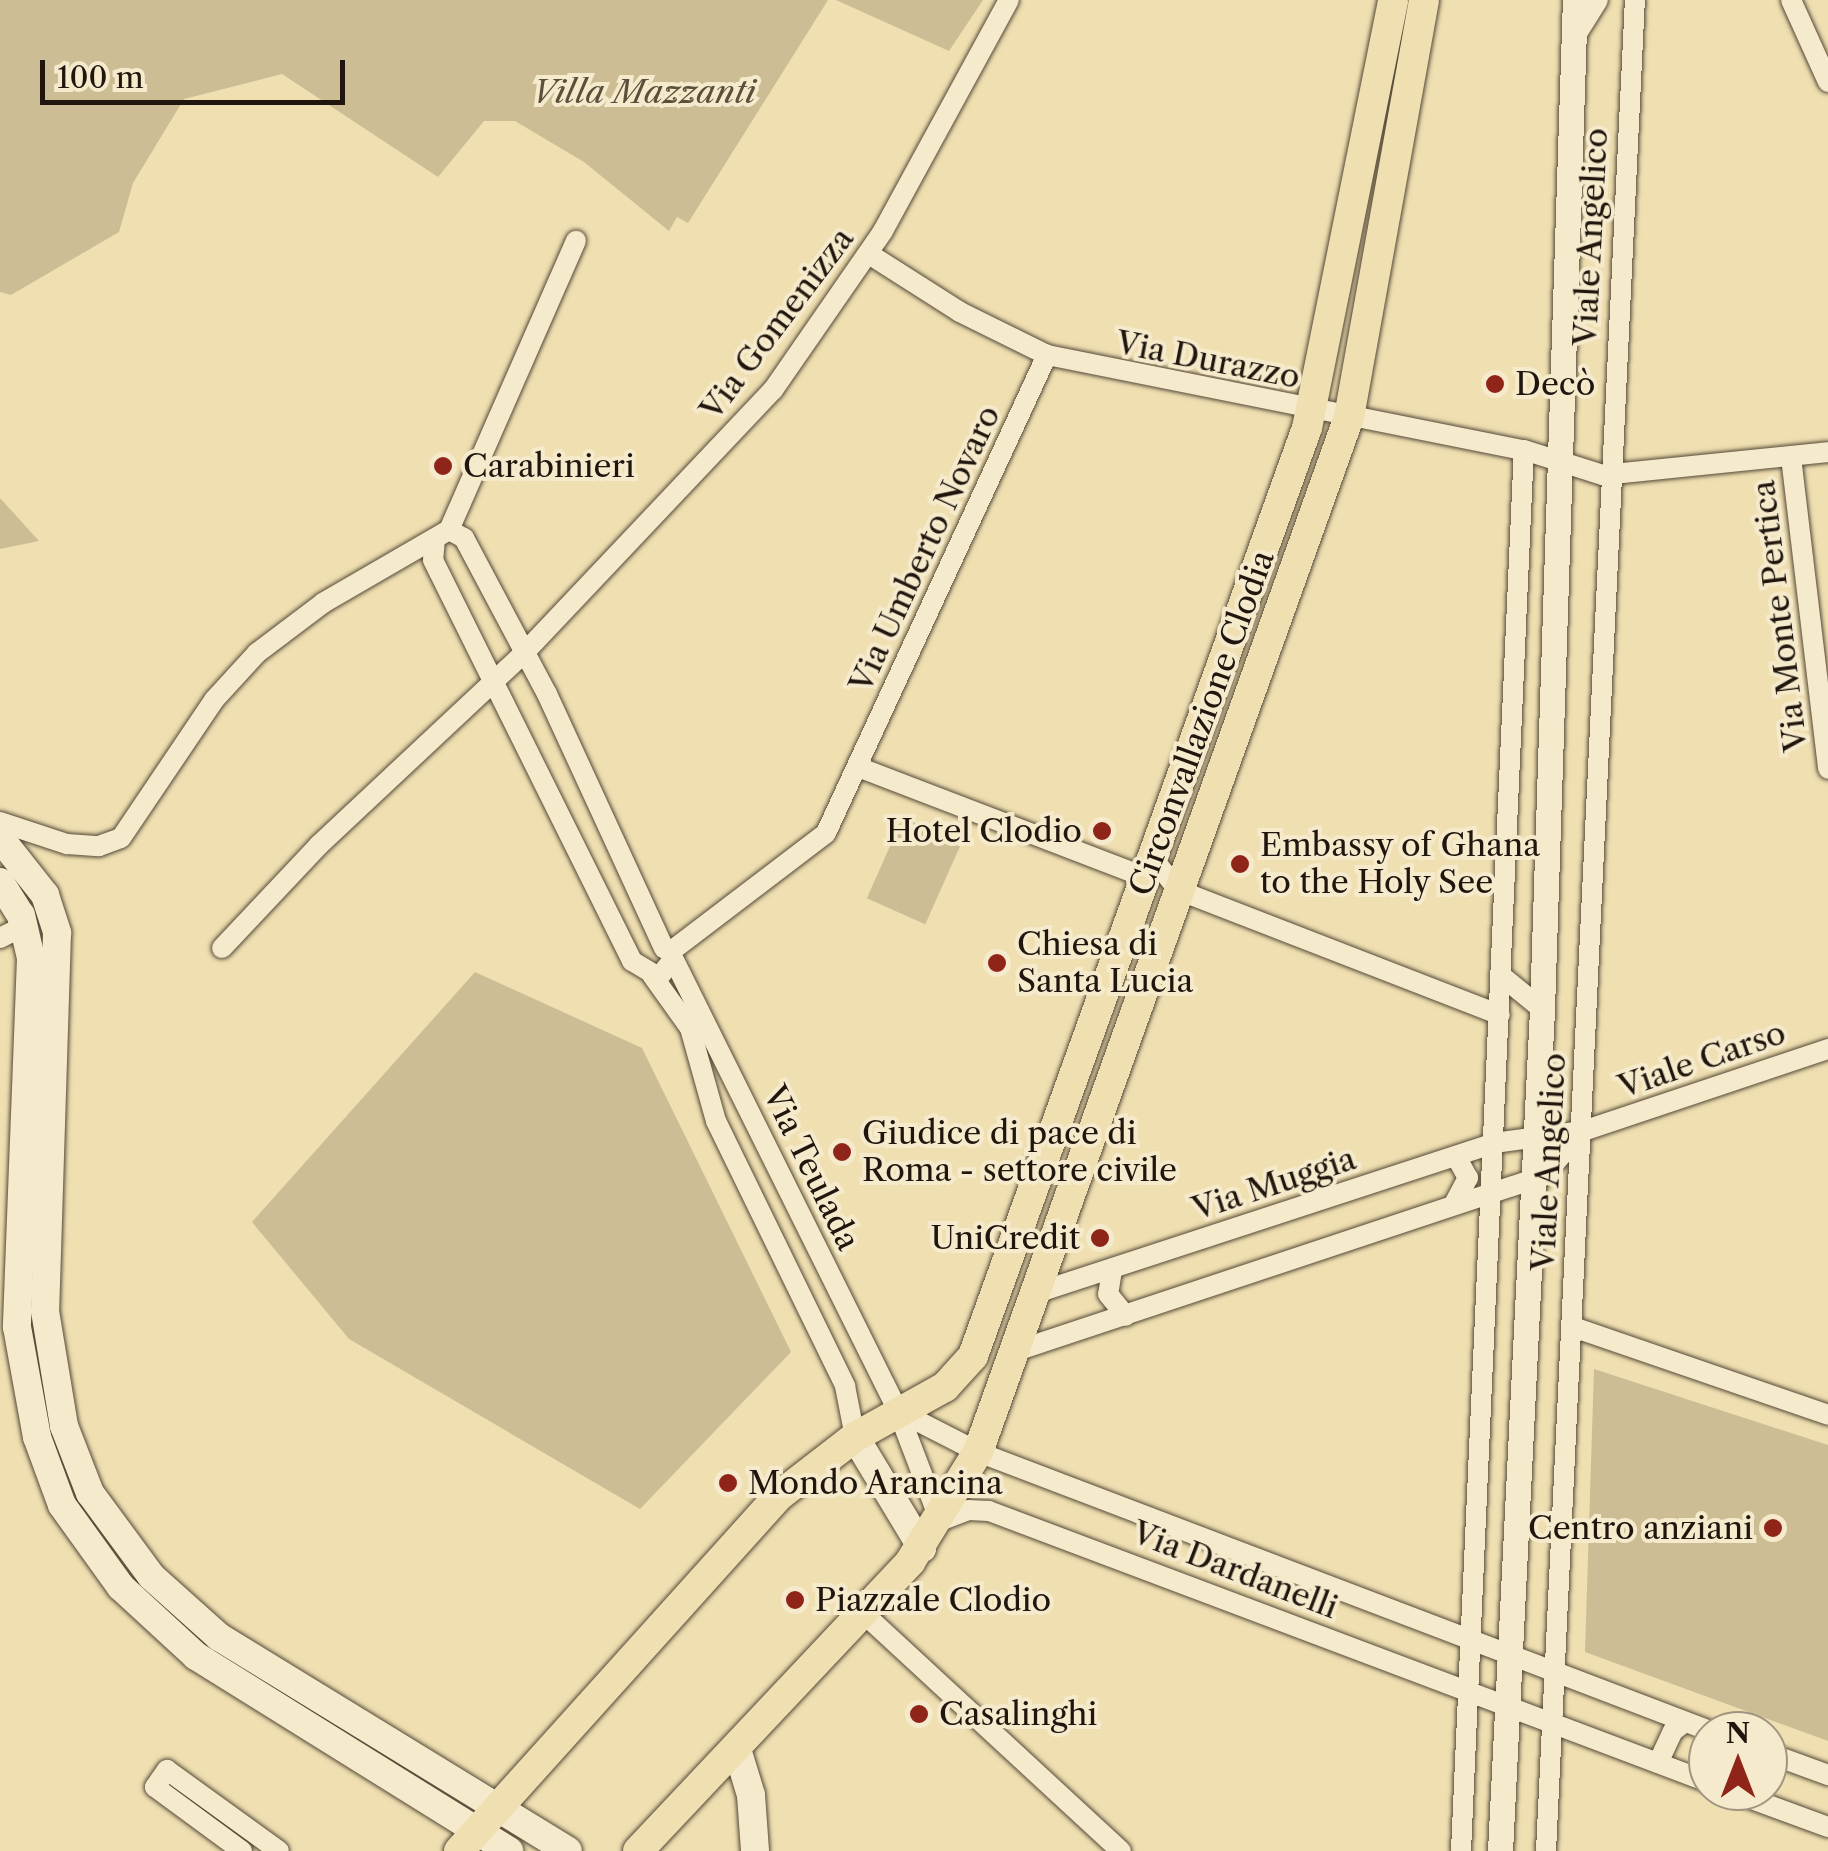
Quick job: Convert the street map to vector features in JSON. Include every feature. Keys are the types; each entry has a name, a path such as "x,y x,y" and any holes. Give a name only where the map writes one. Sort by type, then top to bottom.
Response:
{"main road":[{"name":"Circonvallazione Clodia","path":"898,1411 945,1387 976,1349 1312,410 1393,0"},
{"name":"Circonvallazione Clodia","path":"978,1452 1350,417 1424,0"},
{"path":"0,838 39,886 54,923 18,1200 15,1306 26,1390 54,1490 103,1565 144,1612 216,1671 478,1830 568,1851"},
{"path":"0,882 26,926 41,1045 46,1190 44,1312 60,1406 84,1482 124,1543 162,1588 228,1644 508,1851"},
{"path":"478,1830 768,1506 855,1437 898,1411"},
{"path":"855,1437 922,1548"},
{"path":"638,1851 922,1548 978,1452"},
{"path":"737,1749 751,1795 756,1851"}],"street":[{"name":"Via Gomenizza","path":"222,948 523,654 773,390 869,254 971,79 1009,0"},
{"name":"Viale Angelico","path":"1500,1851 1542,1009 1574,0"},
{"path":"1572,42 1598,0"},
{"name":"Viale Angelico","path":"1546,1851 1583,1131 1602,474 1635,0"},
{"path":"1791,0 1828,82"},
{"path":"0,822 67,844 99,846 121,838 214,700 257,653 323,603 442,534 576,242"},
{"name":"Via Durazzo","path":"869,254 970,318 1048,355 1560,460"},
{"name":"Via Umberto Novaro","path":"647,971 651,949 669,954 826,833 1048,355"},
{"name":"Viale Angelico","path":"1462,1851 1468,1636 1504,978 1524,450"},
{"path":"1560,460 1602,474 1828,452"},
{"name":"Via Monte Pertica","path":"1791,456 1828,769"},
{"name":"Via Teulada","path":"855,1437 845,1386 716,1121 690,1028 647,971 632,962 491,684 432,560 442,534 464,538 898,1411"},
{"path":"858,768 1150,869 1178,890 1500,1015"},
{"path":"0,938 26,926"},
{"name":"Viale Angelico","path":"1504,978 1542,1009"},
{"name":"Viale Carso","path":"1536,1138 1583,1131 1828,1049"},
{"path":"1013,1352 1534,1180 1563,1161 1583,1131"},
{"name":"Via Muggia","path":"1033,1294 1494,1143 1536,1138"},
{"path":"1454,1204 1468,1178 1456,1156"},
{"path":"1112,1270 1108,1294 1126,1316"},
{"path":"1573,1327 1828,1415"},
{"path":"898,1411 978,1452"},
{"path":"898,1411 940,1521"},
{"name":"Via Dardanelli","path":"978,1452 1686,1722"},
{"name":"Via Dardanelli","path":"940,1521 968,1510 989,1511 1688,1774"},
{"path":"864,1613 1121,1851"},
{"path":"1658,1763 1672,1732 1686,1722"},
{"path":"1788,1760 1828,1775"},
{"path":"242,1851 155,1787 167,1770 279,1851"},
{"path":"1784,1811 1828,1827"}],"green space":[{"name":"Villa Mazzanti","path":"0,0 828,0 688,223 677,217 669,231 584,162 515,121 484,121 438,177 282,74 184,99 133,183 119,232 11,295 0,292"},
{"path":"836,0 983,0 949,51"},
{"path":"0,498 39,541 0,549"},
{"path":"903,817 961,843 925,924 867,898"},
{"path":"475,972 642,1048 791,1352 640,1509 349,1339 252,1222"},
{"path":"1594,1369 1828,1445 1828,1741 1788,1726 1788,1711 1746,1711 1585,1652"}],"place":[{"name":"Decò","path":"1495,384"},
{"name":"Carabinieri","path":"443,466"},
{"name":"Hotel Clodio","path":"1102,831"},
{"name":"Embassy of Ghana to the Holy See","path":"1240,864"},
{"name":"Chiesa di Santa Lucia","path":"997,963"},
{"name":"Giudice di pace di Roma - settore civile","path":"842,1152"},
{"name":"UniCredit","path":"1100,1238"},
{"name":"Mondo Arancina","path":"728,1483"},
{"name":"Centro anziani","path":"1773,1528"},
{"name":"Piazzale Clodio","path":"795,1600"},
{"name":"Casalinghi","path":"919,1714"}]}
